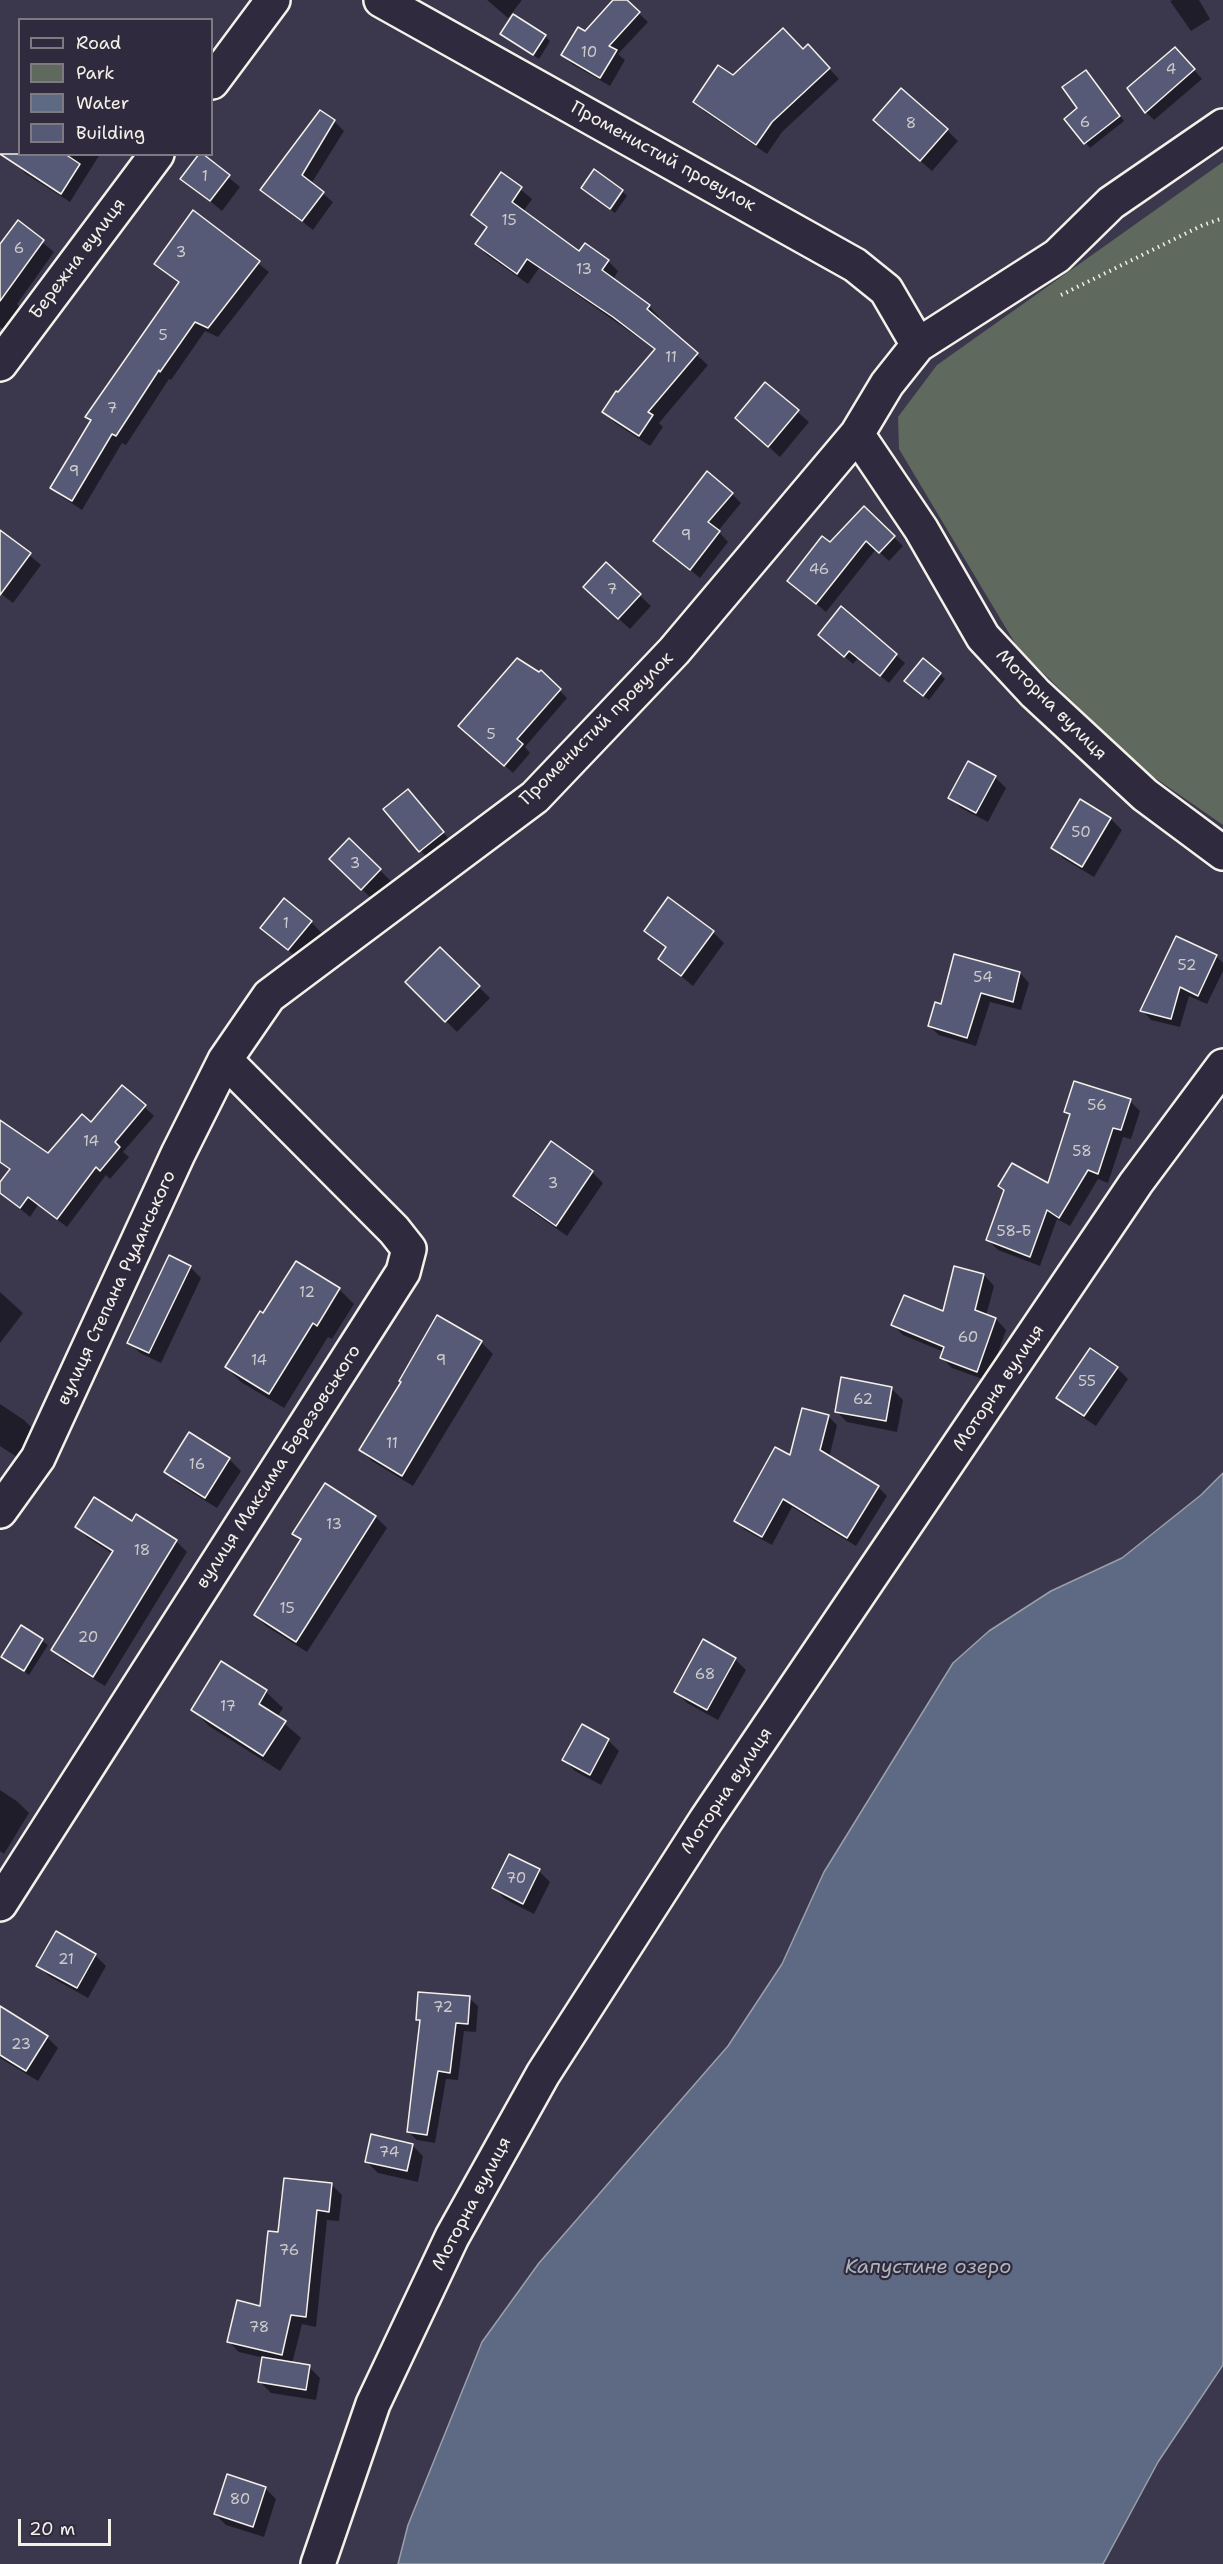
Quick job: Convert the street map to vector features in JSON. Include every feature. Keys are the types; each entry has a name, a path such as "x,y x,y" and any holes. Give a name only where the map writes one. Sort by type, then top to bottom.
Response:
{"street":[{"path":"213,81 273,0"},
{"name":"Променистий провулок","path":"381,0 855,265 886,290 918,345"},
{"name":"Променистий провулок","path":"225,1060 269,996 535,797 674,651 857,434 887,384 918,345 1057,256 1111,203 1223,126"},
{"name":"Бережна вулиця","path":"0,364 156,156"},
{"name":"Моторна вулиця","path":"857,434 921,529 983,637 1035,693 1145,795 1223,853"},
{"name":"вулиця Степана Руданського","path":"0,1511 38,1458 178,1154 225,1060"},
{"name":"вулиця Максима Березовського","path":"0,1904 404,1272 409,1249 394,1230 225,1060"},
{"name":"Моторна вулиця","path":"318,2564 373,2404 452,2237 543,2074 706,1820 1123,1202 1223,1066"}],"path":[{"path":"1052,299 1203,225 1223,219"}],"green space":[{"path":"1223,162 1223,825 1145,771 1019,650 899,449 898,417 937,365"}],"water":[{"name":"Капустине озеро","path":"1223,1473 1223,2365 1158,2462 1103,2564 398,2564 408,2525 482,2342 539,2263 728,2046 782,1964 824,1872 953,1663 989,1631 1051,1591 1122,1558 1201,1495"}],"building":[{"path":"613,0 627,0 640,12 609,46 617,50 600,78 561,55 578,27 585,31"},
{"path":"513,14 546,35 533,55 500,34"},
{"path":"783,28 803,49 808,44 830,68 772,122 756,145 693,102 718,65 733,75"},
{"path":"1175,47 1195,69 1145,113 1127,88"},
{"path":"1086,70 1120,116 1084,144 1064,119 1077,108 1062,87"},
{"path":"901,88 948,129 920,161 873,120"},
{"path":"320,110 335,120 302,175 324,192 302,221 260,190"},
{"path":"0,154 68,156 80,164 61,194"},
{"path":"197,156 206,156 230,175 210,201 180,179"},
{"path":"594,169 623,190 610,209 581,188"},
{"path":"501,172 522,187 512,202 579,251 585,243 609,260 602,270 650,305 647,309 698,353 648,412 653,415 639,436 602,412 616,391 618,392 655,349 613,317 527,259 517,274 475,244 487,227 471,215"},
{"path":"193,210 260,261 208,328 195,322 160,372 159,370 116,436 112,434 72,501 50,488 91,420 85,417 179,282 154,264"},
{"path":"18,220 44,240 0,301 0,244"},
{"path":"765,382 799,410 768,447 735,418"},
{"path":"707,471 733,493 708,522 720,531 690,570 653,541"},
{"path":"864,506 895,536 879,553 866,541 816,604 787,581 822,536 830,542"},
{"path":"0,530 31,553 0,595"},
{"path":"606,562 641,594 618,619 583,587"},
{"path":"841,606 897,654 880,676 849,651 844,657 818,635"},
{"path":"517,658 539,672 541,670 561,689 517,739 523,744 504,766 458,726"},
{"path":"923,658 941,673 923,696 904,681"},
{"path":"968,761 996,776 976,813 948,798"},
{"path":"408,789 444,832 419,852 383,809"},
{"path":"1080,799 1111,818 1082,867 1051,848"},
{"path":"349,838 381,869 361,890 329,859"},
{"path":"668,897 714,931 681,976 658,959 666,947 644,931"},
{"path":"284,898 312,921 288,950 260,928"},
{"path":"1176,936 1217,955 1198,996 1180,987 1171,1019 1140,1011"},
{"path":"440,947 480,986 445,1022 405,982"},
{"path":"954,954 1020,972 1013,1002 981,993 967,1038 928,1026 935,1002 941,1004"},
{"path":"1074,1081 1131,1099 1121,1130 1113,1128 1098,1174 1088,1170 1059,1218 1047,1210 1030,1257 986,1240 1004,1190 998,1186 1012,1163 1048,1183 1070,1114 1064,1112"},
{"path":"122,1085 146,1105 115,1142 120,1147 100,1171 96,1167 57,1219 28,1197 20,1208 0,1193 0,1182 10,1169 0,1162 0,1120 48,1153 82,1114 91,1122"},
{"path":"551,1141 593,1171 556,1226 513,1196"},
{"path":"169,1255 191,1266 149,1353 127,1343"},
{"path":"296,1261 340,1288 317,1326 313,1323 269,1394 225,1367 260,1311 263,1313"},
{"path":"954,1266 984,1274 975,1310 996,1318 977,1372 940,1358 944,1347 891,1325 904,1295 943,1311"},
{"path":"437,1315 482,1341 402,1476 359,1450 401,1382 399,1381"},
{"path":"1090,1348 1118,1367 1084,1416 1056,1398"},
{"path":"841,1377 892,1387 886,1421 835,1412"},
{"path":"802,1408 829,1415 820,1450 879,1486 847,1538 783,1499 762,1537 734,1521 775,1447 790,1455"},
{"path":"189,1432 230,1458 205,1498 164,1472"},
{"path":"325,1483 376,1516 296,1642 254,1615 301,1539 292,1534"},
{"path":"94,1497 132,1521 136,1514 177,1540 93,1677 51,1650 113,1551 75,1527"},
{"path":"21,1625 43,1639 24,1671 1,1657"},
{"path":"703,1639 736,1658 707,1710 674,1692"},
{"path":"221,1661 267,1690 259,1704 286,1721 263,1756 191,1710"},
{"path":"582,1724 609,1739 590,1775 562,1760"},
{"path":"509,1854 540,1869 523,1904 492,1888"},
{"path":"56,1931 96,1954 77,1988 36,1966"},
{"path":"418,1992 470,1996 468,2024 456,2023 450,2073 438,2071 427,2135 407,2132 420,2020 416,2020"},
{"path":"0,2006 48,2036 26,2071 0,2055"},
{"path":"371,2134 413,2144 407,2171 365,2162"},
{"path":"284,2178 332,2183 329,2212 317,2210 306,2317 291,2315 282,2355 227,2342 237,2300 260,2306 268,2231 278,2232"},
{"path":"262,2357 310,2365 306,2390 258,2382"},
{"path":"227,2474 266,2487 253,2527 214,2514"}]}
